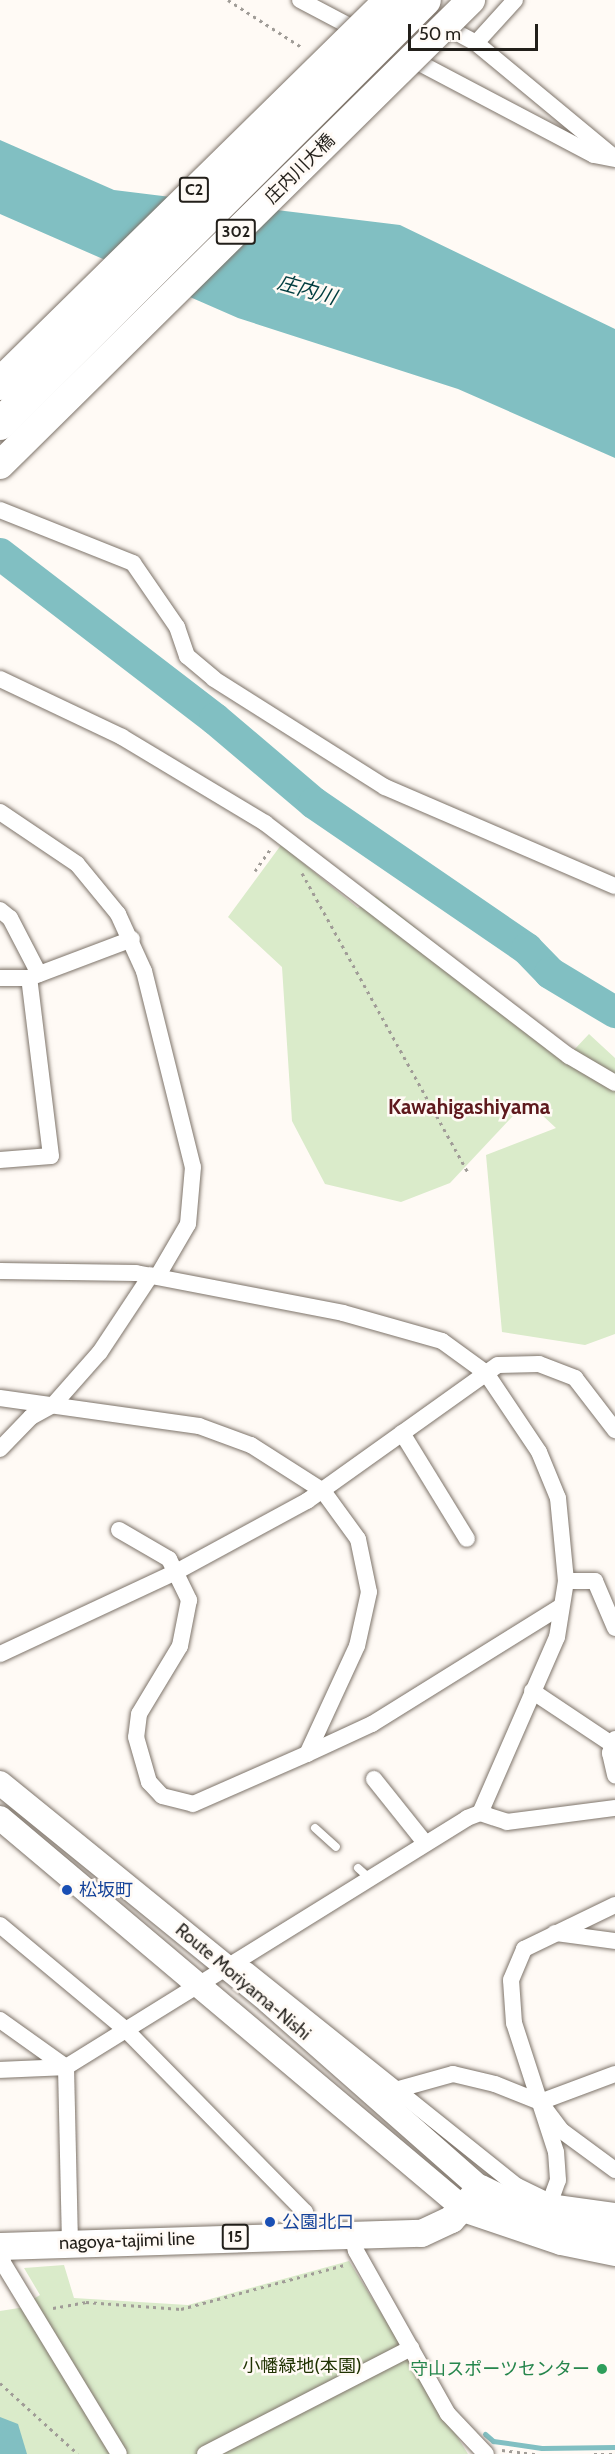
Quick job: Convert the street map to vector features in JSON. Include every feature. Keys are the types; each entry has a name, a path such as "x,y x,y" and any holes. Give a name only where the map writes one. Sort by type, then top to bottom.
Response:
{"highway":[{"name":"C2","path":"0,384 393,0"},
{"name":"C2","path":"0,424 425,0"},
{"name":"庄内川大橋","path":"0,465 471,0"}],"main road":[{"name":"Route Moriyama-Nishi","path":"0,1783 229,1963 472,2198"},
{"name":"Route Moriyama-Nishi","path":"0,1818 198,1985 472,2198"},
{"path":"472,2198 550,2222 615,2230"},
{"path":"472,2198 552,2239 615,2252"},
{"name":"nagoya-tajimi line","path":"1,2246 308,2235 348,2246 421,2233 472,2198"}],"street":[{"path":"300,0 594,155 615,158"},
{"path":"393,0 476,43 615,158"},
{"path":"476,43 515,0"},
{"path":"0,510 133,563 177,627 187,656 214,679 385,787 615,886"},
{"path":"0,679 122,737 280,835 569,1056 615,1083"},
{"path":"0,812 76,864 132,939 159,1020 193,1167 188,1224 154,1276 100,1352 54,1404 31,1417 0,1449"},
{"path":"0,910 10,918 34,976 51,1156 0,1160"},
{"path":"0,978 34,976 132,939"},
{"path":"0,1271 154,1276 408,1329 442,1341 486,1373 539,1452 558,1498 566,1581 557,1637 480,1813 363,1873 198,1985 66,2067 0,2070"},
{"path":"0,1654 178,1571 322,1491 486,1373 514,1362 556,1369 575,1378 615,1430"},
{"path":"0,1398 199,1426 251,1445 322,1491 358,1539 369,1592 357,1646 308,1754"},
{"path":"402,1433 467,1539"},
{"path":"119,1530 152,1546 178,1571 189,1617 180,1646 139,1714 136,1737 149,1782 162,1796 193,1804 372,1724 560,1607"},
{"path":"566,1581 595,1581 615,1628"},
{"path":"532,1691 613,1741 615,1775"},
{"path":"374,1779 425,1843"},
{"path":"480,1813 507,1822 615,1808"},
{"path":"550,2202 558,2168 540,2102 514,2023 511,1980 524,1949 615,1905"},
{"path":"0,1924 127,2031 305,2212 308,2235"},
{"path":"555,1933 615,1941"},
{"path":"229,1963 399,2089 494,2169 550,2202 615,2211"},
{"path":"0,2020 66,2067"},
{"path":"66,2067 70,2243"},
{"path":"399,2089 453,2074 473,2076 540,2102 562,2131 615,2170"},
{"path":"540,2102 615,2074"},
{"path":"1,2246 3,2263 119,2454"},
{"path":"348,2246 356,2251 448,2414 483,2451"},
{"path":"206,2454 411,2348"}],"lane":[{"path":"315,1828 336,1847"}],"path":[{"path":"228,0 303,48"},
{"path":"255,871 280,835"},
{"path":"298,865 468,1173"},
{"path":"53,2308 87,2302 165,2310 200,2306 347,2265 348,2246"},
{"path":"0,2383 78,2454"},
{"path":"483,2451 536,2454"},
{"path":"594,2454 615,2454"}],"green space":[{"path":"281,845 358,908 376,896 572,1052 589,1034 615,1058 615,1334 585,1345 502,1332 486,1155 556,1128 527,1101 450,1183 401,1202 325,1184 292,1121 282,967 228,917"},
{"name":"小幡緑地(本園)","path":"349,2261 468,2454 0,2454 0,2311 19,2308 40,2295 24,2268 64,2265 74,2298 188,2305"}],"water":[{"name":"庄内川","path":"0,140 114,190 400,225 615,329 615,458 458,389 238,318 0,214"},
{"path":"0,2417 18,2424 27,2454 0,2454"}],"waterway":[{"path":"0,554 215,719 314,803 527,949 550,973 615,1012"},
{"path":"485,2434 493,2441 542,2448 615,2447"}],"place":[{"name":"松坂町","path":"67,1890"},
{"name":"公園北口","path":"270,2222"},
{"name":"守山スポーツセンター","path":"602,2369"}],"district":[{"name":"Kawahigashiyama","path":"469,1107"}]}
